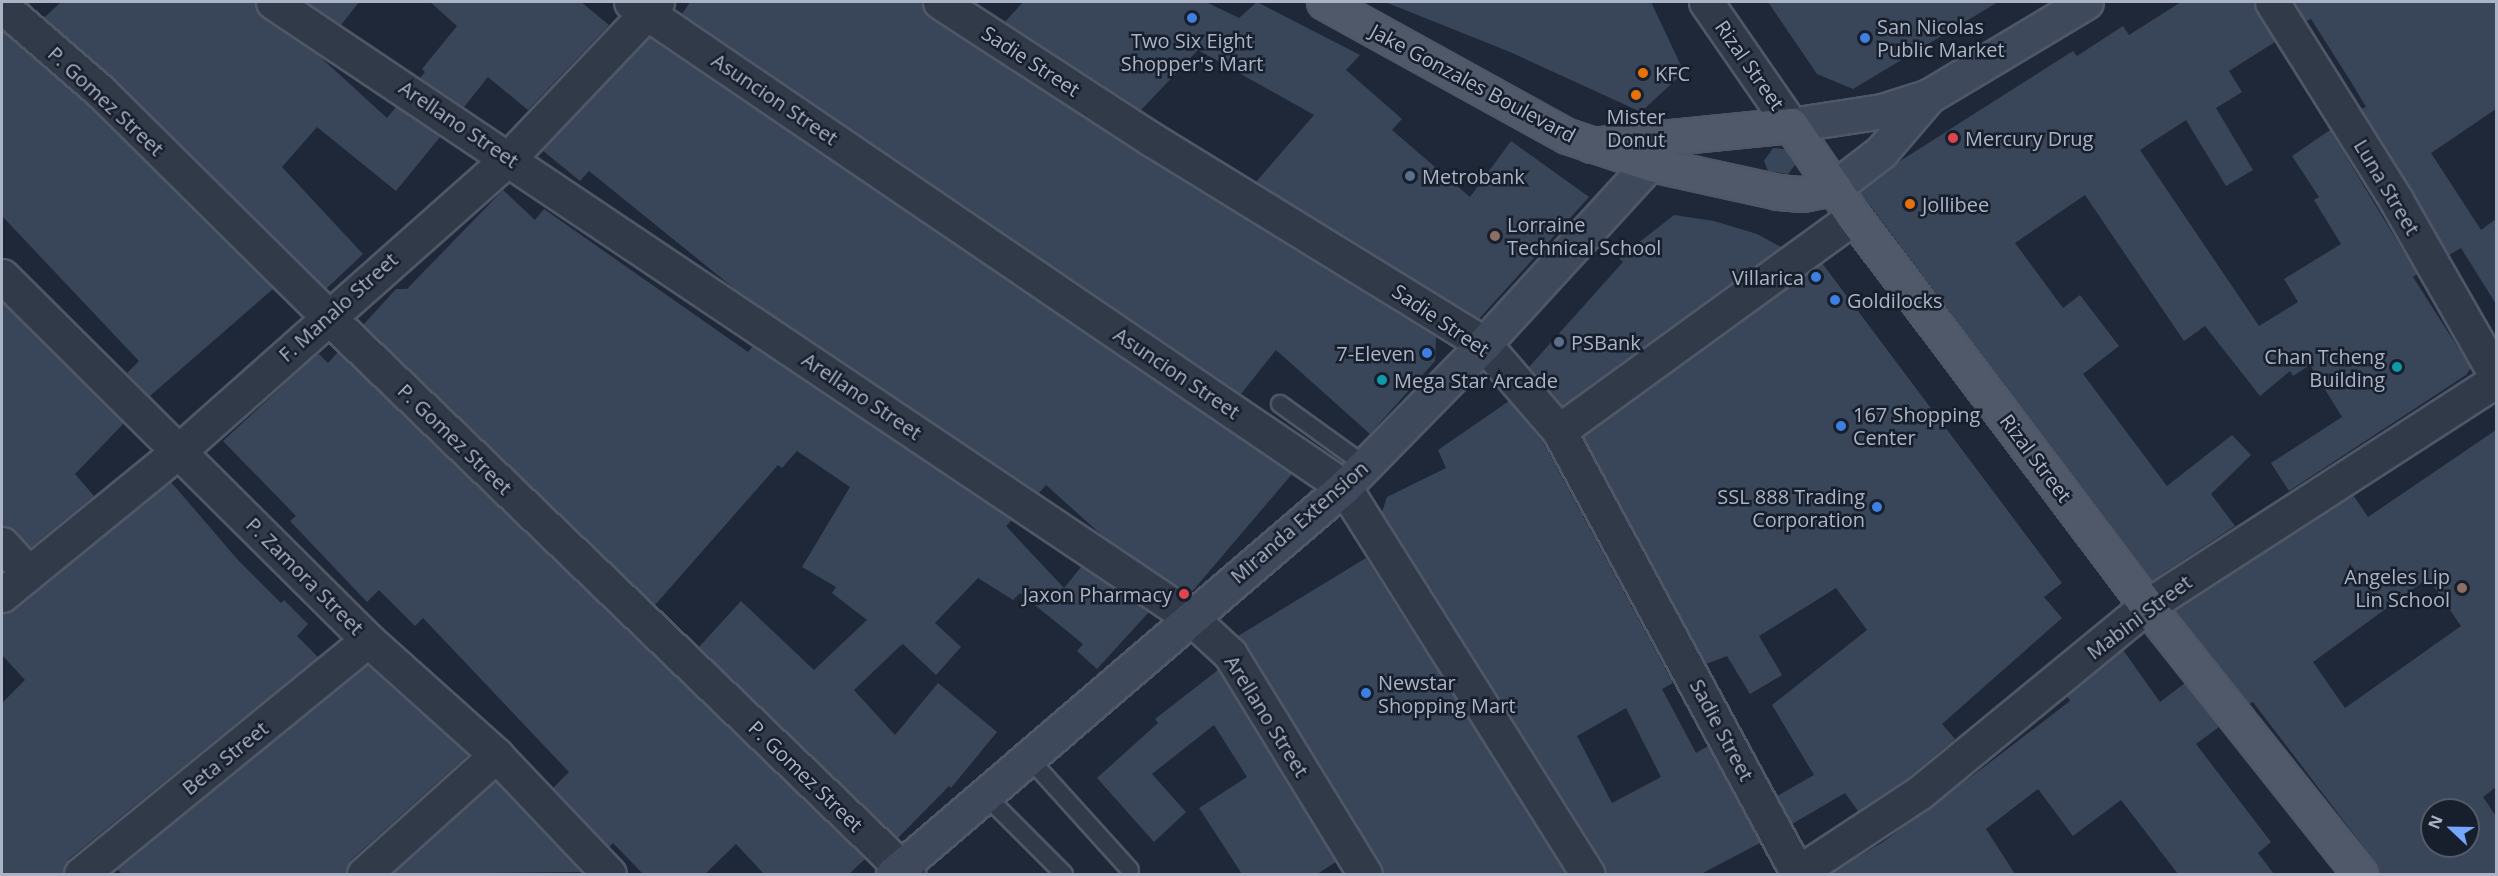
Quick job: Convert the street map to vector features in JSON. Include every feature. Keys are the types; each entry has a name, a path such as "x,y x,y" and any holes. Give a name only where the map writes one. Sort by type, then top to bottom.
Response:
{"main road":[{"name":"Jake Gonzales Boulevard","path":"1324,2 1567,136 1591,145 1651,164 1778,192 1802,194 1834,188"},
{"path":"1791,125 1882,111 1929,96 2086,2"},
{"path":"1834,188 1881,152 1929,96"},
{"name":"Jake Gonzales Boulevard","path":"1591,145 1791,125"},
{"name":"Rizal Street","path":"1791,125 1854,217 2147,606 2360,874"},
{"name":"Miranda Extension","path":"900,872 984,794 1354,476 1484,344 1651,164 1673,136"}],"street":[{"name":"Arellano Street","path":"273,2 509,158 1190,617 1230,654 1365,874"},
{"name":"Sadie Street","path":"940,2 1151,139 1484,344 1558,431 1797,874"},
{"name":"Rizal Street","path":"1706,2 1791,125"},
{"name":"Luna Street","path":"2272,2 2396,200 2496,378"},
{"name":"F. Manalo Street","path":"2,595 180,450 327,316 509,158 645,5"},
{"name":"Asuncion Street","path":"645,5 1354,476 1588,874"},
{"name":"P. Gomez Street","path":"2,6 100,92 327,316 900,872"},
{"path":"1558,431 1854,217"},
{"name":"P. Zamora Street","path":"2,276 180,450 368,640 496,756 609,874"},
{"name":"Mabini Street","path":"1797,874 1919,793 2147,606 2496,378"},
{"path":"2,544 28,573"},
{"name":"Beta Street","path":"81,874 368,640"},
{"path":"364,874 496,756"}],"lane":[{"path":"1280,404 1354,476"},
{"path":"1028,757 1130,870"},
{"path":"984,794 1064,874"}],"building":[{"path":"61,2 254,2 262,17 317,54 387,118 396,107 440,137 396,191 317,127 282,167 363,254 326,289 113,78 44,18"},
{"path":"306,2 359,2 341,25"},
{"path":"430,2 581,2 609,25 528,110 488,77 464,107 420,78 425,72 422,69 457,26"},
{"path":"690,2 921,2 930,18 1141,155 1436,337 1435,361 1370,434 1276,350 1241,394 682,14"},
{"path":"1023,2 1206,2 1239,18 1257,2 1360,55 1346,70 1402,119 1392,130 1470,197 1511,141 1589,197 1479,319 1256,182 1314,115 1198,50 1141,110 1005,22"},
{"path":"1385,2 1651,2 1684,72 1641,112 1510,52"},
{"name":"San Nicolas Public Market","path":"1768,2 1998,2 1853,89 1817,74"},
{"path":"2181,2 2253,2 2275,42 2229,71 2242,92 2216,108 2253,170 2226,186 2186,120 2140,150 2259,326 2298,302 2284,279 2341,244 2314,200 2319,197 2292,156 2330,130 2417,274 2413,277 2471,368 2466,375 2289,491 2271,463 2342,417 2310,365 2293,376 2290,371 2260,396 2205,326 2184,341 2085,195 2015,243 2063,308 2080,295 2119,346 2083,374 2167,486 2232,435 2251,455 2211,494 2235,526 2151,581 1860,192 1897,163 2073,51 2077,56 2123,26 2129,35"},
{"path":"2294,2 2496,2 2496,109 2431,153 2481,230 2496,219 2496,304 2461,248 2449,255 2361,109 2366,107 2353,85 2311,19 2306,21"},
{"path":"2,30 87,105 273,289 150,396 127,373 139,361 2,216"},
{"path":"649,37 1292,474 1190,594 1105,538 1046,485 1039,493 736,290 589,171 580,181 542,150"},
{"path":"1773,148 1785,149 1795,165 1788,174 1768,171 1764,161"},
{"path":"503,190 535,220 544,209 748,352 753,346 1012,520 1006,526 1064,588 1081,567 1149,612 1097,669 1077,651 1083,644 1020,593 1013,600 978,578 935,623 961,647 936,675 903,644 898,648 854,690 895,735 938,683 997,732 951,788 949,786 898,838 699,647 741,601 814,670 867,620 832,593 836,587 802,567 850,487 797,451 782,468 778,465 655,605 363,325 396,289 407,289"},
{"path":"1674,215 1714,221 1757,234 1781,247 1562,406 1529,367 1623,262 1619,258"},
{"path":"1822,263 2062,583 2044,597 2062,618 1942,724 1955,739 1908,778 1858,811 1845,793 1792,824 1777,796 1814,775 1772,705 1867,630 1836,588 1759,636 1782,675 1750,694 1727,656 1706,664 1583,437"},
{"path":"2,302 124,423 75,474 94,496 30,548 16,531 2,526"},
{"path":"338,352 865,859 849,874 764,874 736,844 705,874 643,874 613,843 609,847 553,788 569,772 423,618 415,626 379,590 367,602 290,521 296,516 223,441 318,353 328,363"},
{"path":"1509,401 1543,442 1673,683 1662,689 1696,753 1708,746 1760,843 1701,874 1607,874 1604,864 1382,512 1387,497 1446,468 1438,450","holes":["1626,708 1661,777 1612,803 1577,736"]},
{"path":"2496,430 2496,787 2483,797 2496,816 2496,874 2378,874 2375,862 2253,702 2249,704 2175,611 2353,495 2368,517","holes":["2428,578 2461,626 2345,708 2313,662"]},
{"path":"171,482 238,560 281,603 284,600 308,624 297,636 318,657 69,859 63,874 2,874 2,703 25,680 2,655 2,613 14,610"},
{"name":"Newstar Shopping Mart","path":"1366,558 1566,873 1384,874 1381,864 1238,636"},
{"path":"2123,650 2160,702 2185,683 2219,727 2196,744 2271,842 2258,853 2274,874 2178,874 2121,800 2073,836 2038,789 1986,829 2015,874 1829,874 1883,842 1980,770 2070,701 2067,696"},
{"path":"367,665 468,755 351,860 346,874 122,874 117,869"},
{"path":"1218,670 1336,862 1317,874 1242,874 1199,808 1247,777 1214,725 1152,774 1186,812 1154,842 1097,778 1158,723 1155,719"},
{"path":"495,781 581,872 391,874"}],"place":[{"name":"Two Six Eight Shopper's Mart","path":"1192,18"},
{"name":"San Nicolas Public Market","path":"1865,38"},
{"name":"KFC","path":"1643,73"},
{"name":"Mister Donut","path":"1636,95"},
{"name":"Mercury Drug","path":"1953,138"},
{"name":"Metrobank","path":"1410,176"},
{"name":"Jollibee","path":"1910,204"},
{"name":"Lorraine Technical School","path":"1495,236"},
{"name":"Villarica","path":"1816,277"},
{"name":"Goldilocks","path":"1835,300"},
{"name":"PSBank","path":"1559,342"},
{"name":"7-Eleven","path":"1427,353"},
{"name":"Chan Tcheng Building","path":"2397,367"},
{"name":"Mega Star Arcade","path":"1382,380"},
{"name":"167 Shopping Center","path":"1841,426"},
{"name":"SSL 888 Trading Corporation","path":"1877,507"},
{"name":"Angeles Lip Lin School","path":"2462,588"},
{"name":"Jaxon Pharmacy","path":"1184,594"},
{"name":"Newstar Shopping Mart","path":"1366,693"}]}
